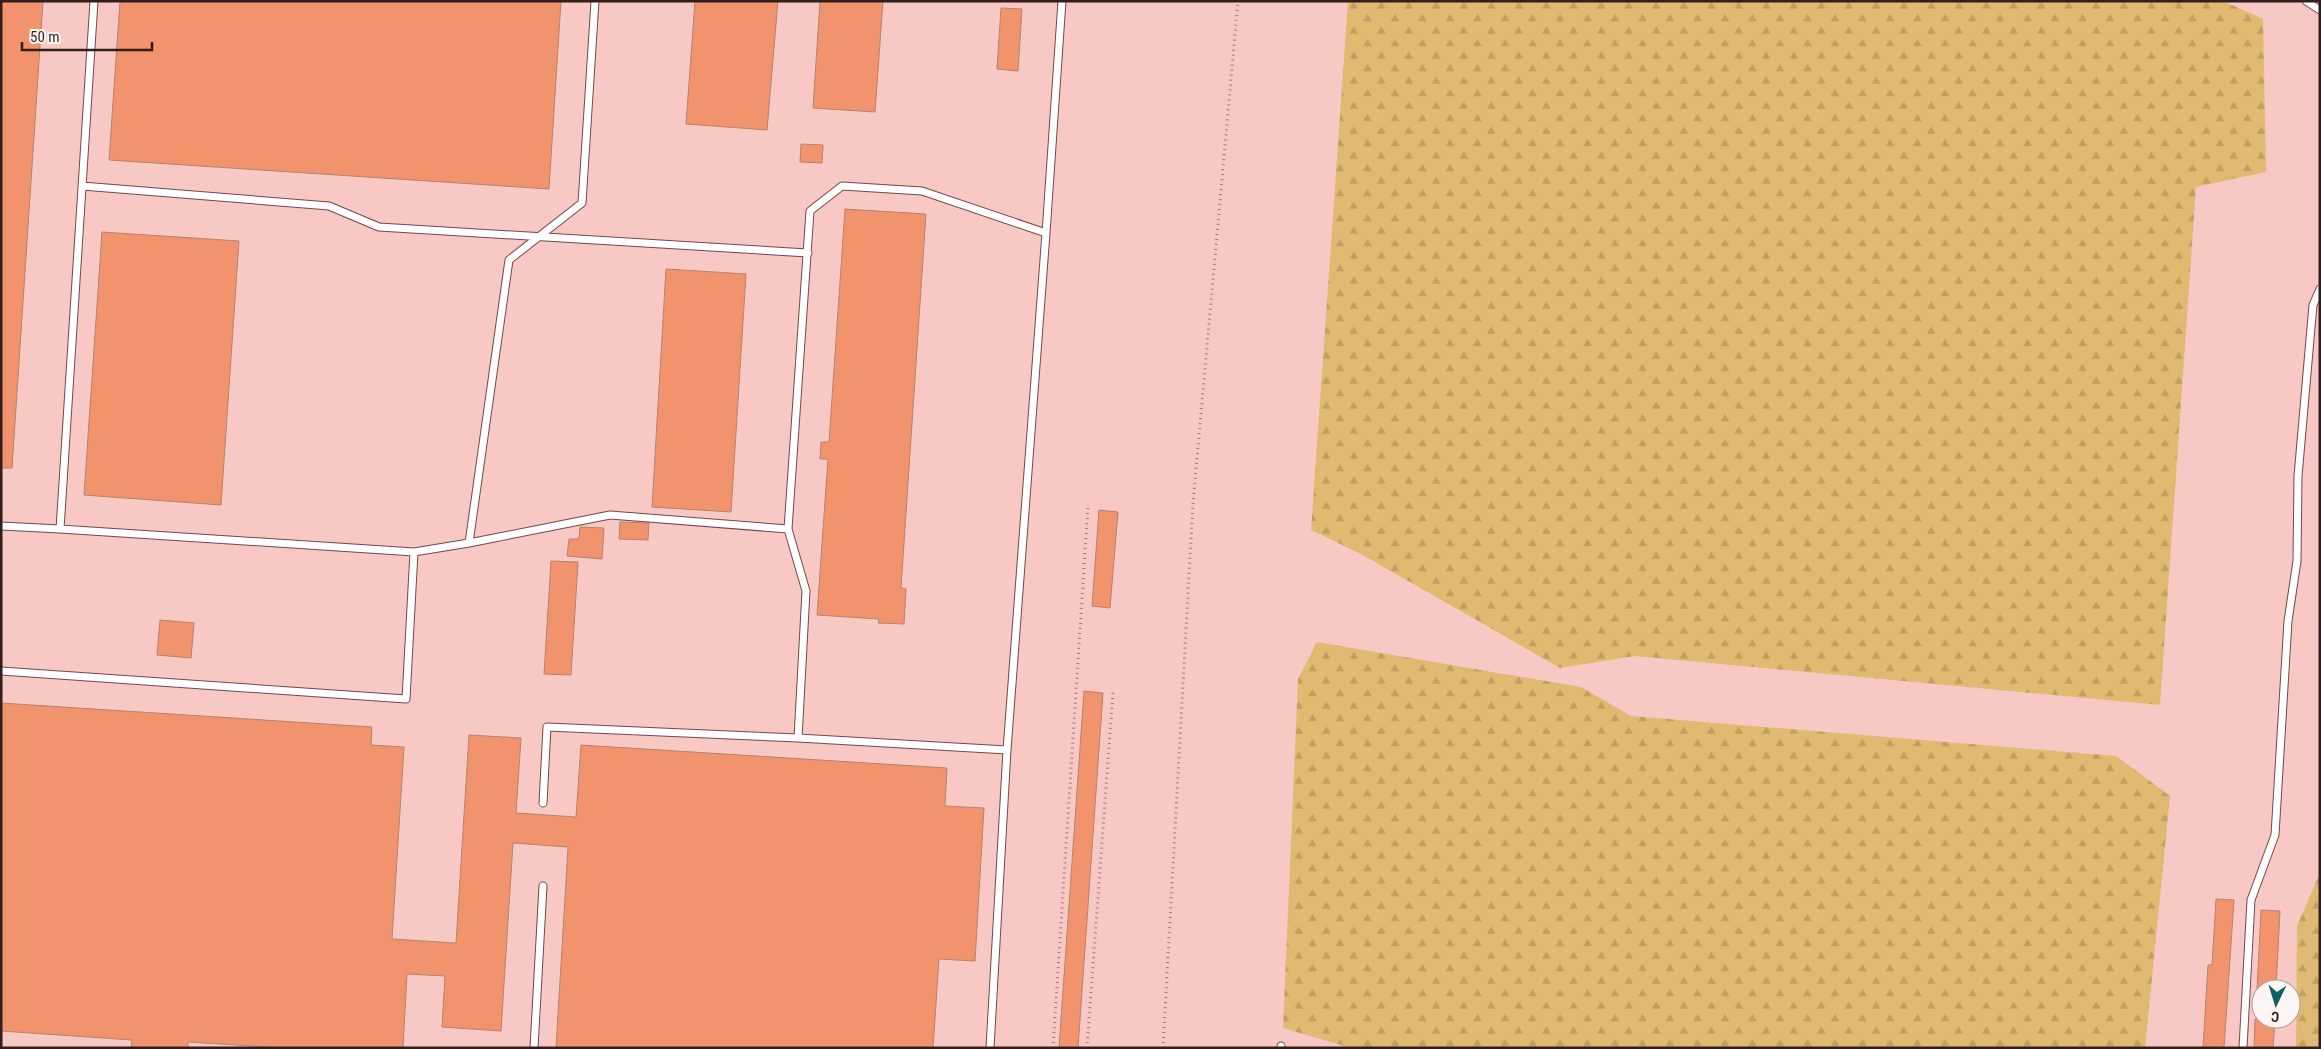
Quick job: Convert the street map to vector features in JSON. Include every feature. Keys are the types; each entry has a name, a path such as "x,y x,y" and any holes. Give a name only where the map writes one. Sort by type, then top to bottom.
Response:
{"lane":[{"path":"60,529 94,1"},
{"path":"469,543 510,260 582,203 595,1"},
{"path":"990,1048 1007,750 1062,1"},
{"path":"2306,1 2320,10"},
{"path":"82,186 329,206 379,227 808,252"},
{"path":"798,738 806,591 788,529 810,211 842,186 922,192 1046,233"},
{"path":"2242,1048 2251,900 2275,835 2288,621 2297,561 2298,476 2313,305 2320,289"},
{"path":"1,526 414,552 610,515 788,529"},
{"path":"1,671 406,699 414,552"},
{"path":"543,802 547,727 798,738 1007,750"},
{"path":"534,1048 543,886"}],"path":[{"path":"1163,1048 1193,503 1238,1"},
{"path":"1053,1048 1088,506"},
{"path":"1087,1048 1114,692"}],"green space":[{"path":"1348,1 2223,1 2263,19 2266,172 2196,187 2160,705 1635,656 1560,668 1361,554 1311,530"},
{"path":"1317,642 1581,687 1631,716 2116,756 2170,796 2145,1048 1351,1048 1283,1028 1298,679"},
{"path":"2320,873 2320,1048 2296,1048 2296,1029 2301,1029 2301,979 2297,979 2297,926"}],"building":[{"path":"1,1 43,1 12,468 1,468"},
{"path":"120,1 561,1 549,189 109,160"},
{"path":"695,1 778,1 767,130 686,124"},
{"path":"820,1 883,1 875,112 813,108"},
{"path":"1001,8 1022,9 1018,71 997,69"},
{"path":"801,144 823,145 822,163 800,162"},
{"path":"845,209 926,214 901,588 906,589 904,624 878,623 879,619 817,615 828,459 820,459 821,442 829,442"},
{"path":"102,232 239,241 221,505 84,495"},
{"path":"666,269 746,274 731,512 652,507"},
{"path":"1099,510 1118,512 1110,608 1092,606"},
{"path":"620,522 649,523 648,540 619,539"},
{"path":"580,527 604,528 602,559 567,556 569,539 579,539"},
{"path":"551,561 578,562 571,675 544,674"},
{"path":"160,620 194,623 191,658 157,655"},
{"path":"1084,691 1103,693 1078,1048 1059,1048"},
{"path":"1,703 372,727 371,745 404,747 392,939 456,943 469,735 521,738 516,813 576,817 581,745 947,768 945,806 984,808 975,961 939,959 933,1048 556,1048 568,847 513,843 501,1031 442,1027 445,976 407,974 403,1048 282,1048 188,1042 188,1048 131,1048 132,1040 1,1031"},
{"path":"2216,899 2234,900 2224,1048 2203,1048 2208,965 2212,965"},
{"path":"2261,910 2280,911 2277,979 2258,979"},
{"path":"2255,1029 2274,1029 2273,1048 2254,1048"}]}
